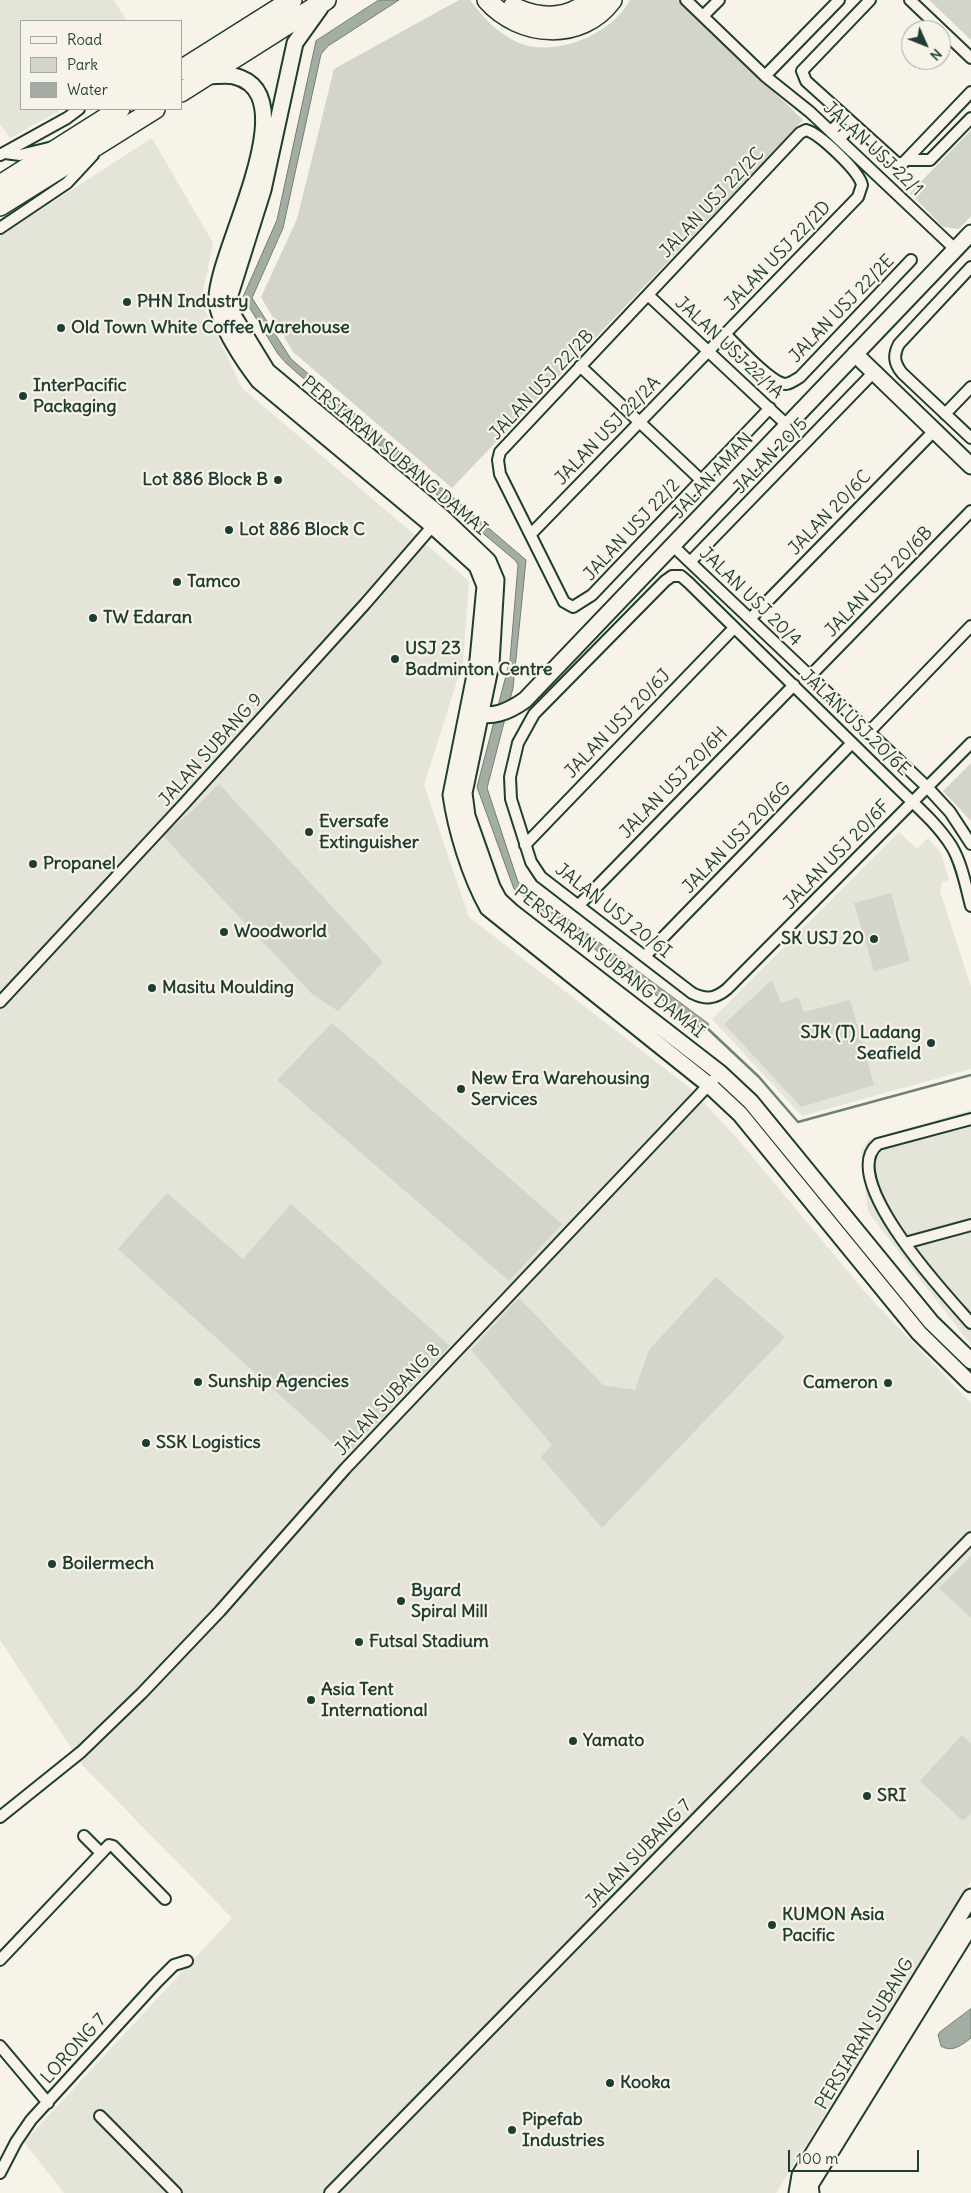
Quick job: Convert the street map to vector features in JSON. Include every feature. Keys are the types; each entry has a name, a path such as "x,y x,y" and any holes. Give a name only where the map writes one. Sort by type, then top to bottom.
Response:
{"highway":[{"path":"182,69 292,0"},
{"path":"182,91 327,0"},
{"path":"487,0 506,18 556,16 571,13 591,0"},
{"path":"504,0 523,18 544,31 562,30 580,24 596,15 612,0"},
{"path":"0,185 118,110"},
{"path":"0,206 153,110"}],"street":[{"name":"PERSIARAN SUBANG DAMAI","path":"327,0 295,43 263,190 229,298 234,317 267,371 437,521 477,566 485,586 478,660 477,714 464,793 467,816 498,900 720,1073 751,1102 931,1322 971,1361"},
{"name":"JALAN USJ 22/1","path":"686,0 765,76 799,102 955,249"},
{"path":"704,16 719,0"},
{"path":"765,76 839,0"},
{"path":"870,0 802,71 806,81 853,125 894,162 900,164 971,92"},
{"path":"910,0 971,58"},
{"name":"PERSIARAN SUBANG DAMAI","path":"208,76 234,76 252,84 260,99 264,118 262,140 249,191 218,281 217,302 224,324 259,381 437,521"},
{"path":"3,154 78,110"},
{"path":"831,132 845,117"},
{"path":"906,160 930,160 971,118"},
{"path":"839,139 853,125"},
{"name":"JALAN USJ 22/2C","path":"648,295 800,133 806,130 818,136 861,180"},
{"path":"0,228 67,183 107,139"},
{"path":"3,154 20,155 39,149 60,146"},
{"name":"JALAN USJ 22/2D","path":"709,352 858,197 861,191 861,180"},
{"name":"JALAN AMAN","path":"477,714 501,713 518,705 673,546 971,233"},
{"name":"JALAN USJ 22/2E","path":"725,334 772,378 786,384 792,382 800,377 911,260"},
{"path":"971,266 899,344 894,356 898,368 971,438"},
{"name":"JALAN USJ 22/1A","path":"648,295 787,425"},
{"name":"JALAN USJ 22/2B","path":"531,534 500,474 498,460 500,452 648,295"},
{"name":"JALAN USJ 22/2A","path":"531,534 709,352"},
{"path":"855,354 971,466"},
{"path":"580,366 701,480"},
{"name":"JALAN 20/5","path":"690,562 874,372"},
{"path":"945,414 971,387"},
{"name":"JALAN USJ 22/2","path":"531,534 557,591 564,602 573,607 592,595 770,408"},
{"name":"JALAN 20/6C","path":"750,619 934,431"},
{"name":"JALAN USJ 20/6B","path":"810,676 971,511"},
{"name":"JALAN SUBANG 9","path":"0,1002 190,797 437,521"},
{"name":"JALAN USJ 20/4","path":"673,546 927,787 950,812 971,844"},
{"name":"JALAN USJ 20/6E","path":"510,788 513,758 518,744 534,714 665,581 672,576 680,576 937,826 953,848 971,906"},
{"path":"868,733 971,626"},
{"name":"JALAN USJ 20/6J","path":"525,845 734,628"},
{"name":"JALAN USJ 20/6H","path":"579,905 794,685"},
{"name":"PERSIARAN SUBANG DAMAI","path":"477,714 451,795 454,815 479,893 488,908 709,1085 740,1114 919,1333 971,1384"},
{"name":"JALAN USJ 20/6G","path":"645,956 852,743"},
{"name":"JALAN USJ 20/6F","path":"721,994 971,743"},
{"name":"JALAN USJ 20/6I","path":"510,788 525,845 531,862 541,877 700,997 714,998 721,994"},
{"name":"JALAN SUBANG 8","path":"2,1812 81,1752 198,1634 351,1462 720,1073"},
{"path":"971,1119 878,1144 873,1148 868,1160 877,1200 888,1220 971,1323"},
{"path":"905,1243 971,1224"},
{"name":"JALAN SUBANG 7","path":"330,2193 971,1538"},
{"path":"84,1836 100,1852"},
{"path":"0,1960 100,1852 109,1845 114,1846 165,1899"},
{"name":"PERSIARAN SUBANG","path":"797,2193 800,2175 971,1897"},
{"name":"PERSIARAN SUBANG","path":"811,2193 810,2185 971,1925"},
{"name":"LORONG 7","path":"0,2173 23,2131 157,1982 174,1966 187,1961"},
{"path":"0,2046 48,2103"},
{"path":"100,2116 176,2193"}],"shaded area":[{"path":"0,0 114,0 126,20 20,20 20,110 61,110 10,138 0,124"},
{"path":"152,138 213,243 201,302 242,388 469,581 463,662 424,785 469,917 690,1088 736,1137 871,1299 971,1403 971,1881 776,2193 64,2193 24,2142 232,1918 83,1766 0,1640 0,236"},
{"name":"SK USJ 20","path":"899,832 917,849 928,838 941,853 949,880 942,882 940,891 971,987 971,1069 802,1116 712,1019"},
{"path":"971,1110 971,1345 868,1212 861,1152 868,1140"}],"green space":[{"path":"459,0 470,0 492,25 511,39 534,47 549,47 566,45 597,33 622,12 630,0 678,0 803,120 452,488 293,352 261,297 297,219 334,69"},
{"path":"929,0 971,0 971,40 951,20"},
{"path":"971,130 971,216 959,229 943,227 910,193"},
{"path":"971,763 971,821 943,791"},
{"path":"219,784 383,962 338,1011 312,994 162,835 191,812"},
{"path":"891,893 910,961 874,971 854,903"},
{"path":"772,980 781,1003 798,997 804,1012 850,1000 874,1085 801,1107 724,1024"},
{"path":"332,1023 562,1224 509,1281 277,1080"},
{"path":"167,1193 243,1259 291,1204 450,1346 346,1455 118,1249"},
{"path":"716,1277 785,1337 602,1528 541,1457 552,1445 471,1350 519,1298 603,1385 635,1390 649,1350"},
{"path":"971,1556 971,1618 939,1588"},
{"path":"962,1735 971,1744 971,1813 963,1821 920,1781"}],"water":[{"path":"379,0 399,0 328,46 321,54 283,228 252,298 291,359 526,560 513,688 487,788 518,882 709,1024 704,1031 514,889 477,787 510,660 518,565 516,561 394,459 286,363 278,354 243,297 277,220 316,41"},
{"path":"971,2009 971,2038 953,2048 949,2049 941,2046 938,2035 940,2032"}],"waterway":[{"path":"707,1028 759,1077 798,1122 971,1075"}],"place":[{"name":"PHN Industry","path":"127,302"},
{"name":"Old Town White Coffee Warehouse","path":"61,328"},
{"name":"InterPacific Packaging","path":"23,396"},
{"name":"Lot 886 Block B","path":"278,480"},
{"name":"Lot 886 Block C","path":"229,530"},
{"name":"Tamco","path":"177,582"},
{"name":"TW Edaran","path":"93,618"},
{"name":"USJ 23 Badminton Centre","path":"395,659"},
{"name":"Eversafe Extinguisher","path":"309,832"},
{"name":"Propanel","path":"33,864"},
{"name":"Woodworld","path":"224,932"},
{"name":"SK USJ 20","path":"874,939"},
{"name":"Masitu Moulding","path":"152,988"},
{"name":"SJK (T) Ladang Seafield","path":"931,1043"},
{"name":"New Era Warehousing Services","path":"461,1089"},
{"name":"Sunship Agencies","path":"198,1382"},
{"name":"Cameron","path":"888,1383"},
{"name":"SSK Logistics","path":"146,1443"},
{"name":"Boilermech","path":"52,1564"},
{"name":"Byard Spiral Mill","path":"401,1601"},
{"name":"Futsal Stadium","path":"359,1642"},
{"name":"Asia Tent International","path":"311,1700"},
{"name":"Yamato","path":"573,1741"},
{"name":"SRI","path":"867,1796"},
{"name":"KUMON Asia Pacific","path":"772,1925"},
{"name":"Kooka","path":"610,2083"},
{"name":"Pipefab Industries","path":"512,2130"}]}
